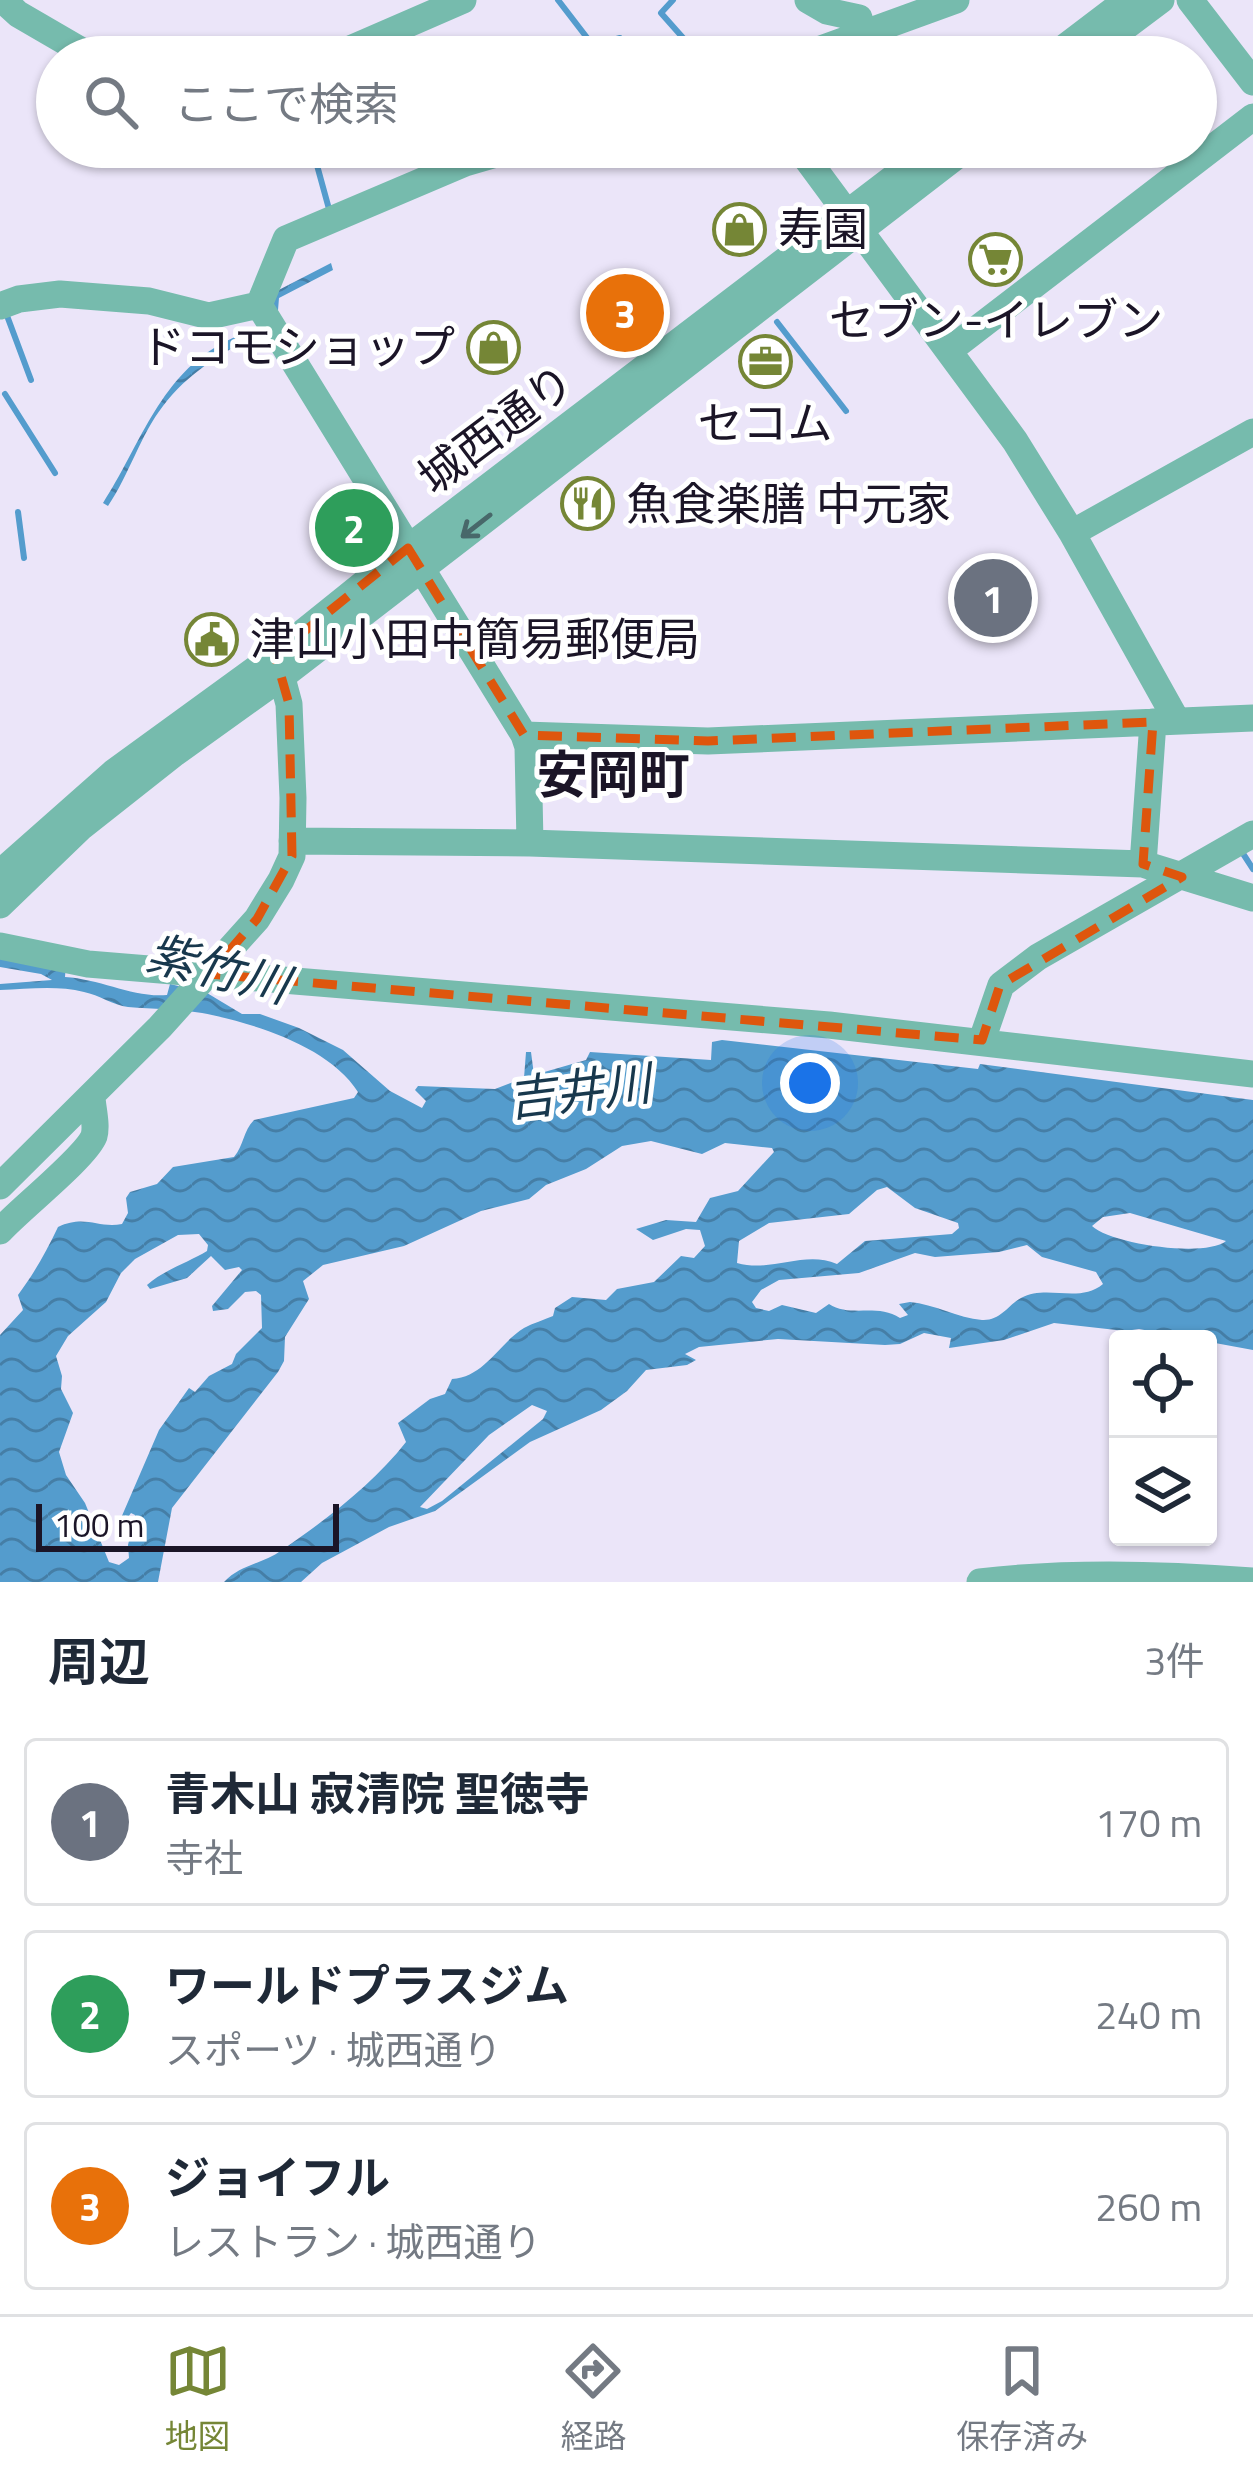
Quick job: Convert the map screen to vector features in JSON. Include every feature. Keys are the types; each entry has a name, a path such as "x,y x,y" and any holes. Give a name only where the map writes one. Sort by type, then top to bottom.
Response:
{"street":[{"path":"3,0 56,36"},
{"path":"380,36 463,0"},
{"path":"808,0 827,11 859,18 864,34"},
{"path":"858,36 956,0"},
{"path":"1080,36 1127,0"},
{"path":"1113,36 1161,0"},
{"path":"1190,0 1253,82"},
{"path":"1217,146 1253,118"},
{"path":"259,304 286,239 453,168"},
{"path":"814,168 1018,445 1072,533 1165,722 1143,864"},
{"name":"城西通り","path":"854,221 911,168"},
{"name":"城西通り","path":"0,905 80,828 414,558 854,221 936,168"},
{"path":"951,350 1188,168"},
{"path":"0,306 19,298 60,294 149,301 209,316 259,304"},
{"path":"259,304 524,735 529,747 530,843"},
{"path":"1072,533 1253,432"},
{"path":"0,1186 160,1028 269,900 292,856 290,727 278,666"},
{"name":"城西通り","path":"0,873 113,772 278,666"},
{"path":"524,735 709,742 1253,718"},
{"path":"982,1040 1001,985 1038,957 1253,834"},
{"path":"292,841 530,843 1143,864 1253,898"},
{"path":"0,946 88,964 205,978 982,1040 1253,1074"},
{"path":"0,1231 28,1200 82,1155 95,1133 92,1098"},
{"path":"980,1582 1200,1577 1253,1581"}],"highlighted area":[{"path":"408,548 524,735 708,741 1153,722 1143,864 1182,877 1000,985 982,1040 209,974 257,919 292,856 289,704 275,655"}],"water":[{"path":"331,263 333,270 279,298 277,322 216,358 175,392 148,429 108,506 103,503 152,416 180,377 219,345 263,327 269,295"},
{"name":"吉井川","path":"0,950 66,963 65,977 129,991 167,995 170,984 207,993 242,1014 260,1014 343,1050 390,1091 422,1108 426,1101 415,1090 418,1086 495,1089 524,1078 526,1052 531,1052 534,1075 586,1060 590,1052 711,1060 712,1042 722,1040 978,1069 980,1064 1253,1100 1253,1350 1217,1343 1217,1330 1116,1330 1054,1323 1004,1340 949,1348 951,1338 924,1333 885,1345 778,1339 699,1347 685,1354 696,1360 646,1370 601,1410 530,1442 435,1511 389,1527 322,1563 301,1582 224,1582 282,1550 348,1500 406,1442 398,1423 430,1399 445,1394 452,1379 483,1366 515,1334 553,1316 555,1308 572,1297 606,1300 617,1289 654,1282 681,1256 694,1258 705,1246 700,1230 686,1229 653,1240 636,1229 666,1220 696,1222 710,1198 738,1191 774,1152 725,1143 702,1154 651,1141 622,1146 586,1169 546,1185 529,1199 481,1211 404,1246 323,1265 303,1281 309,1299 285,1337 284,1361 278,1372 172,1508 158,1582 0,1582 0,1335 23,1310 18,1295 58,1227 76,1222 122,1224 130,1192 157,1184 173,1167 234,1157 254,1120 354,1098 358,1092 309,1049 244,1023 202,1013 122,1006 74,990 0,990 0,984 52,980 0,967","holes":["887,1187 915,1208 958,1223 959,1228 952,1234 865,1241 837,1264 812,1259 737,1263 739,1241 769,1223 849,1214","1130,1213 1226,1241 1179,1248 1137,1243 1092,1226 1103,1217","199,1234 207,1251 160,1275 147,1285 150,1289 187,1278 211,1256 225,1270 242,1270 212,1306 213,1311 228,1309 245,1292 256,1291 261,1295 262,1328 232,1364 209,1376 195,1392 189,1388 159,1430 118,1525 118,1531 131,1513 135,1515 129,1558 119,1565 109,1562 59,1452 73,1413 61,1389 56,1356 68,1336 106,1302 121,1273 135,1259 178,1235","1027,1245 1042,1257 1096,1272 1103,1284 1084,1293 1031,1294 994,1318 982,1320 910,1302 899,1304 908,1315 900,1318 829,1304 816,1313 782,1305 769,1311 752,1302 761,1290 779,1280 859,1273 915,1253 935,1257","532,1405 547,1411 442,1501 427,1509 420,1507 489,1435"]}],"waterway":[{"path":"558,0 586,36"},
{"path":"673,0 661,13 681,36"},
{"path":"318,168 329,209"},
{"path":"6,313 31,380"},
{"path":"777,322 846,411"},
{"path":"5,394 55,473"},
{"path":"18,512 24,558"},
{"path":"1242,852 1253,869"}],"place":[{"name":"寿園","path":"739,229"},
{"name":"セブン-イレブン","path":"996,259"},
{"name":"ジョイフル","path":"625,313"},
{"name":"ドコモショップ","path":"494,347"},
{"name":"セコム","path":"765,362"},
{"name":"魚食楽膳 中元家","path":"587,504"},
{"name":"ワールドプラスジム","path":"354,528"},
{"name":"青木山 寂清院 聖徳寺","path":"993,598"},
{"name":"津山小田中簡易郵便局","path":"211,639"}],"district":[{"name":"安岡町","path":"613,775"}],"water label":[{"name":"紫竹川","path":"218,969"}]}
